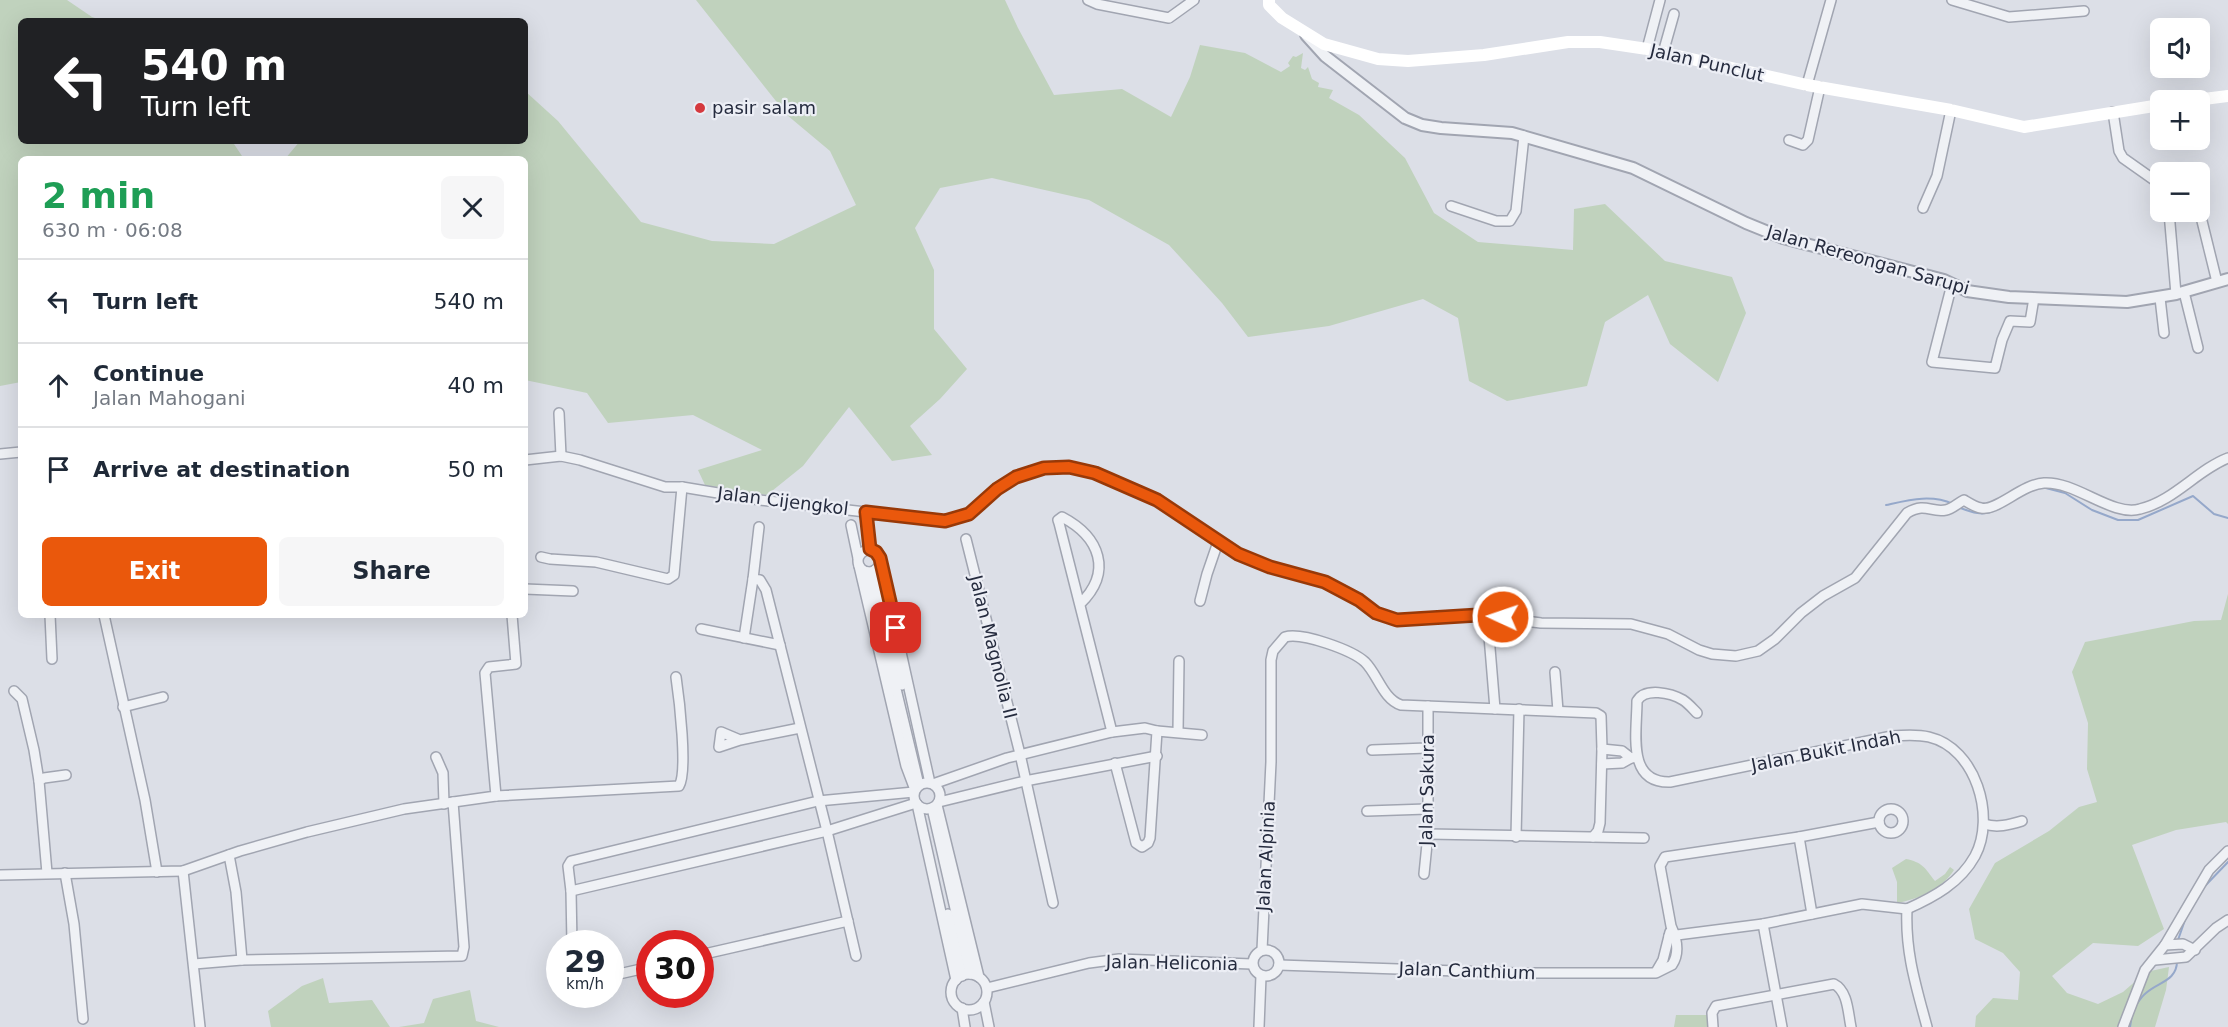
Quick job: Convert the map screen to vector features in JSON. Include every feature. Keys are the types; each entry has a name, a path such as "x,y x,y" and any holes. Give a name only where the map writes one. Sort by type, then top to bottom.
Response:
{"main road":[{"name":"Jalan Punclut","path":"1266,2 1282,18 1324,44 1378,59 1408,61 1484,55 1568,42 1600,42 1647,49 1807,85 1951,110 2024,127 2150,106"},
{"path":"2210,98 2228,96"}],"street":[{"path":"1088,0 1096,4 1169,18 1194,0"},
{"path":"1647,49 1660,0"},
{"path":"1807,85 1832,0"},
{"path":"1952,0 2009,17 2084,11"},
{"path":"1663,53 1674,14"},
{"name":"Jalan Rereongan Sarupi","path":"1304,33 1325,56 1405,118 1441,128 1470,128 1512,133 1633,168 1746,223 1783,238 1944,280 1967,291 2009,297 2127,302 2160,298 2228,279"},
{"path":"1789,140 1803,145 1808,140 1820,87"},
{"path":"1923,208 1937,176 1951,110"},
{"path":"2113,112 2122,158 2150,177"},
{"path":"1451,206 1496,221 1510,221 1516,211 1524,136"},
{"path":"2170,222 2180,293 2198,348"},
{"path":"2202,222 2217,282"},
{"path":"1952,284 1932,362 1995,368 2002,340 2010,321 2030,322 2034,298"},
{"path":"2160,298 2164,333"},
{"path":"559,413 561,456"},
{"path":"0,454 18,452"},
{"name":"Jalan Cijengkol","path":"528,460 561,456 665,487 682,487 760,501 945,521 969,514 997,489 1016,477 1044,468 1069,467 1095,473 1157,500 1218,543 1238,554 1270,567 1325,582 1359,600 1376,613 1397,620 1478,615 1541,623 1631,624 1668,634 1700,651 1736,656 1758,651 1775,639 1823,596 1856,578 1907,513 1921,507 1948,509 1964,500 1980,508 1988,508 2026,486 2047,482 2068,486 2123,510 2140,510 2171,495 2228,458"},
{"path":"541,557 550,560 594,561 668,579 672,578 682,506 682,487"},
{"path":"866,512 870,549"},
{"path":"1080,604 1094,586 1098,554 1086,533 1062,517 1058,520 1112,732"},
{"path":"851,525 906,766 923,786 940,792 927,805"},
{"path":"744,638 759,527"},
{"name":"Jalan Magnolia II","path":"966,539 1020,754 1053,903"},
{"path":"1200,601 1218,543"},
{"path":"859,562 863,552 870,549"},
{"path":"870,549 878,554 875,568 923,786"},
{"path":"859,562 875,568"},
{"path":"875,568 967,977 987,988 984,1002 990,1027"},
{"path":"753,579 760,580 766,590 856,956"},
{"path":"528,589 573,591"},
{"path":"50,618 52,659"},
{"path":"105,618 145,800 157,872"},
{"path":"496,796 485,673 489,667 516,664 512,618"},
{"path":"701,629 780,645"},
{"name":"Jalan Alpinia","path":"1262,950 1271,762 1271,660 1273,651 1285,637 1296,636 1323,642 1348,652 1366,663 1396,703 1428,706"},
{"path":"1489,636 1495,709"},
{"path":"1178,731 1179,662"},
{"path":"1555,672 1558,711"},
{"path":"0,875 183,871 273,841 404,809 496,796 679,786 682,771 681,716 676,677"},
{"path":"14,692 22,699 34,750 47,873"},
{"path":"1634,758 1637,701 1640,696 1647,692 1682,699 1697,713"},
{"path":"123,707 163,697"},
{"path":"1428,706 1596,713 1600,716 1602,749 1600,823 1593,837"},
{"name":"Jalan Sakura","path":"1424,874 1428,834 1428,706"},
{"path":"1516,837 1519,709"},
{"path":"740,740 800,728"},
{"path":"572,930 568,866 571,861 818,801 923,786 1020,754 1112,732 1145,728 1202,735"},
{"path":"1115,763 1136,843 1142,847 1148,843 1150,838 1157,731"},
{"name":"Jalan Bukit Indah","path":"1634,758 1644,774 1657,783 1882,737 1905,735 1930,737 1950,748 1971,772 1983,807 1984,825 1978,851 1960,876 1928,900 1907,909"},
{"path":"1372,750 1427,748"},
{"path":"1602,749 1622,751 1634,758"},
{"path":"571,891 827,831 1025,781 1157,756"},
{"path":"194,964 242,960 462,956 464,947 448,803 443,773 436,758"},
{"path":"1602,764 1622,763 1634,758"},
{"path":"39,781 44,778 66,775"},
{"path":"927,805 967,977"},
{"path":"1367,811 1427,810"},
{"path":"1984,825 2009,825 2022,821"},
{"path":"1812,914 1798,837 1879,822"},
{"path":"1428,834 1644,838"},
{"name":"Jalan Canthium","path":"1279,964 1517,973 1656,973 1674,963 1677,955 1660,866 1665,857 1798,837"},
{"path":"2122,1027 2145,970 2169,945 2209,870 2228,851"},
{"path":"229,855 236,892 242,960"},
{"path":"183,871 200,1027"},
{"path":"65,873 74,924 84,1019"},
{"path":"1672,932 1763,924 1862,904 1907,909 1906,932 1911,968 1927,1027"},
{"path":"2155,960 2186,957 2191,948 2228,920"},
{"path":"714,952 848,921"},
{"path":"1763,924 1782,1027"},
{"path":"2169,945 2191,948"},
{"path":"1262,950 1274,953 1279,964 1275,973 1270,976 1261,976 1252,964 1255,955 1262,950"},
{"name":"Jalan Heliconia","path":"987,988 1089,963 1119,959 1252,964"},
{"path":"1259,1027 1261,976"},
{"path":"967,977 952,986 952,994 957,1005 975,1009 984,1002"},
{"path":"1713,1027 1712,1013 1716,1006 1834,984 1844,992 1851,1027"},
{"path":"963,1008 965,1027"}],"green space":[{"path":"0,0 67,0 95,18 18,18 18,144 234,144 242,156 18,156 18,383 0,386"},
{"path":"696,0 1005,0 1054,95 1122,89 1171,117 1190,77 1200,45 1245,53 1281,72 1290,66 1288,63 1293,56 1296,57 1303,53 1301,68 1305,70 1308,67 1312,79 1319,83 1318,87 1333,90 1329,98 1359,115 1405,158 1434,213 1478,242 1573,250 1574,209 1605,204 1665,261 1732,277 1746,313 1718,382 1670,344 1648,295 1605,322 1587,386 1507,401 1469,381 1458,318 1423,299 1329,326 1248,337 1222,303 1169,245 1089,200 992,178 940,188 915,228 934,270 934,329 967,369 940,399 910,426 932,455 892,461 849,407 803,466 767,495 705,485 698,470 762,450 693,415 608,423 587,393 528,381 528,156 288,156 298,144 528,144 528,94 558,121 641,222 712,241 774,244 856,205 830,151 787,115"},
{"path":"2228,594 2228,824 2226,822 2176,830 2132,845 2164,929 2138,946 2093,943 2052,976 2067,993 2098,1004 2123,992 2146,972 2169,967 2166,990 2155,1027 1975,1027 1976,1016 1993,998 2018,1000 2020,972 2003,953 1975,939 1969,909 1995,863 2049,831 2079,807 2097,802 2087,769 2088,723 2072,672 2085,642 2194,621 2221,620"},
{"path":"1906,859 1923,866 1935,881 1950,867 1954,870 1936,888 1913,899 1897,903 1897,882 1892,868"},
{"path":"323,978 329,1003 372,1000 390,1027 271,1027 268,1011 302,986"},
{"path":"470,990 476,1021 499,1027 399,1027 424,1023 433,999"},
{"path":"1676,1015 1713,1015 1715,1027 1674,1027"}],"waterway":[{"path":"2042,487 2065,493 2092,510 2118,520 2138,520 2193,496 2214,514 2228,518"},
{"path":"1886,505 1928,499 1953,504"},
{"path":"1958,507 1981,513 1995,510"},
{"path":"2204,887 2228,862"},
{"path":"2178,940 2185,920"},
{"path":"2136,1005 2146,993 2174,973 2177,961"},
{"path":"2130,1027 2132,1015"}],"place":[{"name":"pasir salam","path":"700,108"}],"route":[{"path":"896,628 880,558 870,549 866,512 945,521 969,514 997,489 1016,477 1044,468 1069,467 1095,473 1157,500 1203,530 1218,543 1238,554 1270,567 1325,582 1359,600 1376,613 1397,620 1478,615 1503,617"}]}
